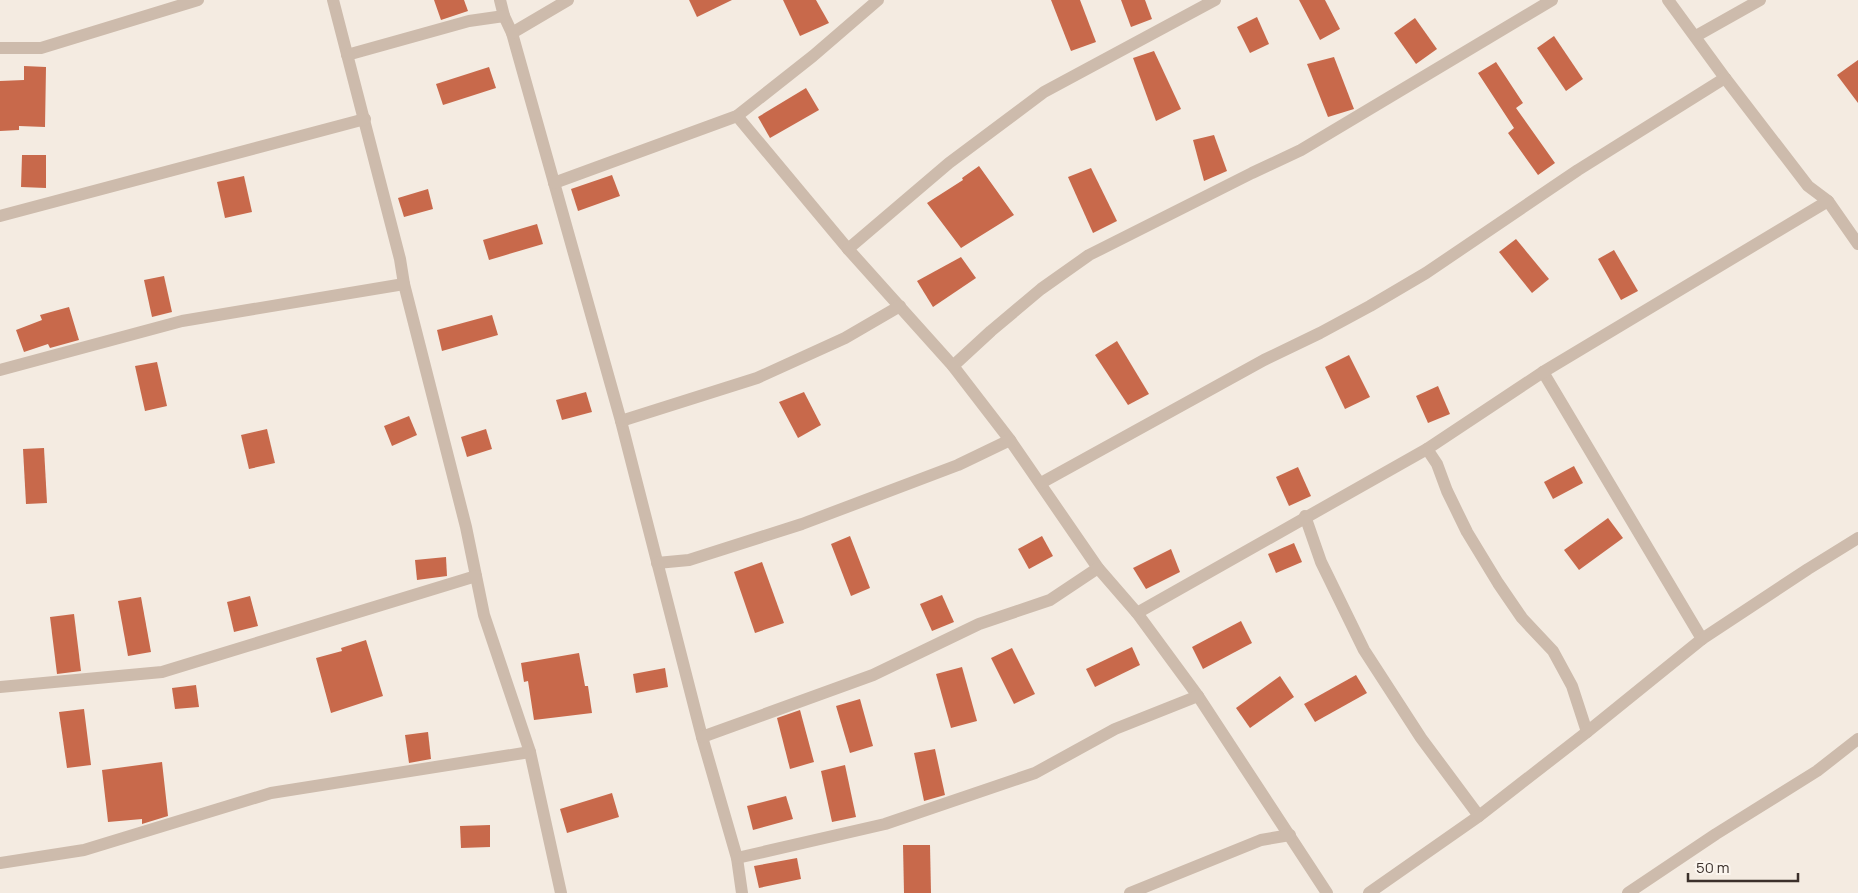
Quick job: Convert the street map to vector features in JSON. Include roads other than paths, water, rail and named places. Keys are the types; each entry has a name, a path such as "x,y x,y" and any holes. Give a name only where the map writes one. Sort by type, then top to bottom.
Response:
{"street":[{"path":"0,48 41,48 198,0"},
{"path":"333,0 400,259 404,284 466,527 484,615 530,752 561,893"},
{"path":"500,0 504,16 512,33 621,421 702,737 737,858 742,893"},
{"path":"512,33 568,0"},
{"path":"554,183 737,116 813,56 878,0"},
{"path":"848,249 949,163 1044,92 1215,0"},
{"path":"953,366 1041,289 1089,255 1301,150 1552,0"},
{"path":"1668,0 1808,186 1828,201 1858,244"},
{"path":"1696,36 1760,0"},
{"path":"348,55 474,20 504,16"},
{"path":"1041,483 1264,360 1320,333 1410,283 1578,170 1725,78"},
{"path":"737,116 848,249 953,366 1010,440 1098,568 1137,613 1198,696 1327,893"},
{"path":"0,216 364,120"},
{"path":"1137,613 1305,516 1427,449 1543,372 1828,201"},
{"path":"0,370 182,321 404,284"},
{"path":"621,421 756,378 845,338 900,306"},
{"path":"1543,372 1702,639"},
{"path":"657,562 689,560 802,524 958,465 1010,440"},
{"path":"1427,449 1437,464 1466,532 1522,618 1553,651 1572,686 1587,732"},
{"path":"1305,516 1321,562 1364,650 1421,738 1479,816"},
{"path":"1369,893 1479,816 1702,639 1858,538"},
{"path":"702,737 873,675 979,624 1050,600 1098,568"},
{"path":"0,687 162,672 476,576"},
{"path":"737,858 885,824 1035,773 1115,729 1198,696"},
{"path":"1628,893 1716,834 1817,771 1858,739"},
{"path":"0,863 84,850 271,793 530,752"},
{"path":"1130,893 1260,840 1290,835"}]}
